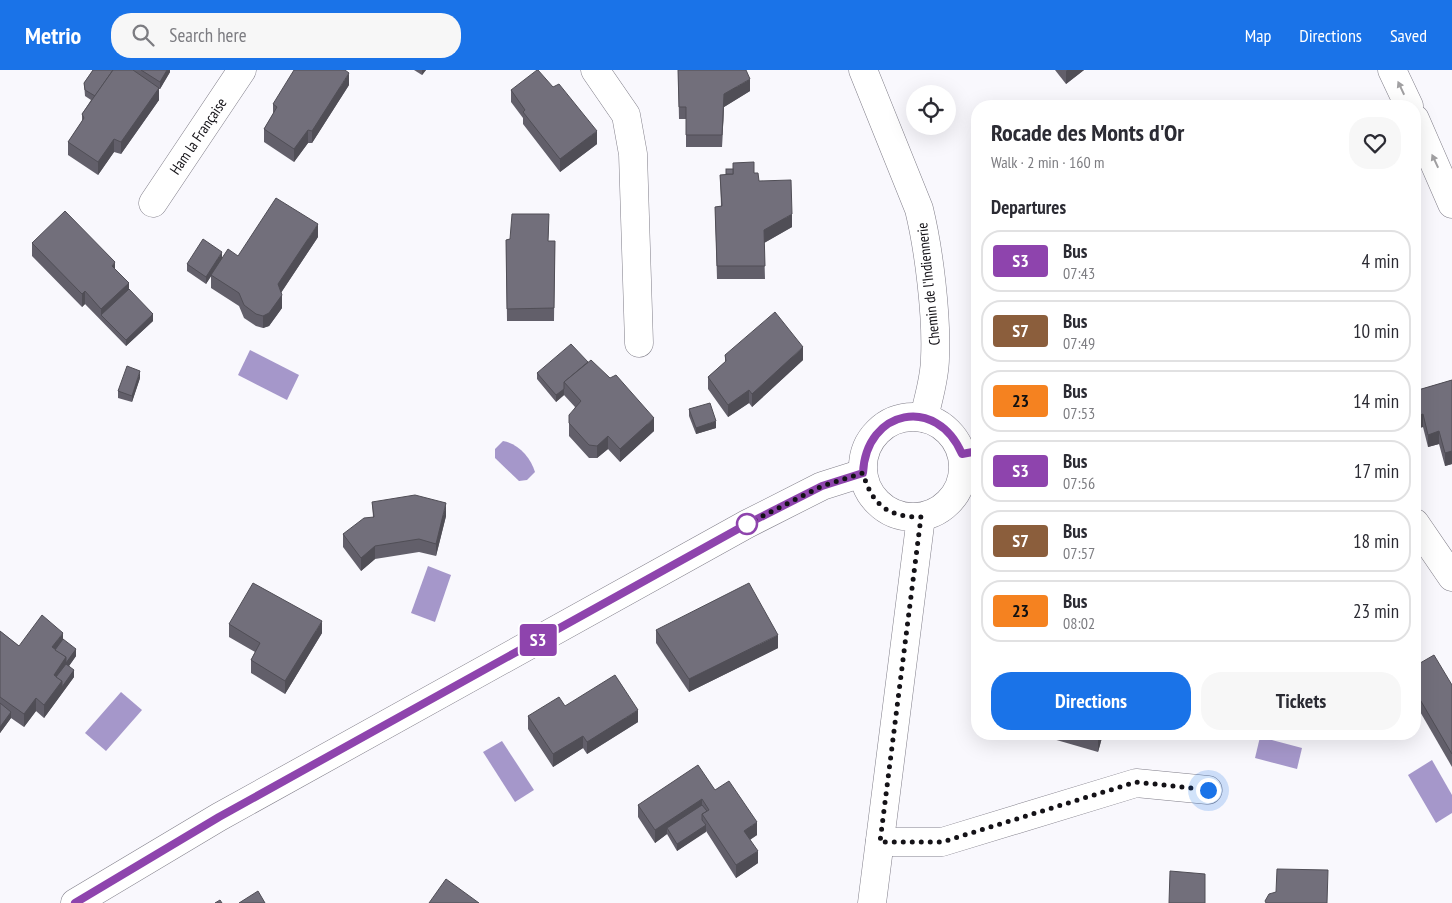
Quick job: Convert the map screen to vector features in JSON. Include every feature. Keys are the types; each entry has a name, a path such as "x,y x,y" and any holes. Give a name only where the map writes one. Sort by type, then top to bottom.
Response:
{"street":[{"name":"Ham la Française","path":"153,202 242,70"},
{"path":"595,70 626,115 633,154 639,342"},
{"name":"Chemin de l'Indiennerie","path":"863,70 919,209 924,230 936,334 935,360 924,418"},
{"path":"1392,70 1406,100"},
{"path":"1421,132 1445,183 1452,204"},
{"path":"908,417 924,418 937,423 970,452 960,487 950,502 937,512 921,517 905,517 889,512 876,502 867,489 863,473 864,457 869,442 879,430 893,421 908,417"},
{"path":"75,903 219,817 738,528 822,486 863,473"},
{"path":"872,903 921,517"},
{"path":"1421,532 1452,577"},
{"path":"880,842 942,842 1136,782 1208,790"}],"shaded area":[{"path":"250,350 299,375 287,400 238,375"},
{"path":"503,441 519,448 530,462 535,472 527,480 519,481 495,458 495,449"},
{"path":"428,566 451,575 435,622 411,613"},
{"path":"121,692 142,710 106,751 85,733"},
{"path":"1259,740 1271,740 1302,748 1297,769 1255,758"},
{"path":"502,741 534,790 515,802 483,752"},
{"path":"1432,760 1452,795 1452,813 1436,823 1408,775"}],"building":[{"path":"93,70 113,70 95,96 85,90 84,83"},
{"path":"113,70 133,70 159,88 121,142 114,139 98,162 68,142 84,118 82,114"},
{"path":"141,70 167,70 160,82"},
{"path":"294,70 345,70 349,73 312,131 308,130 294,149 264,129 277,107 273,104"},
{"path":"537,70 553,87 559,84 597,131 560,159 523,112 525,110 511,90"},
{"path":"678,70 746,70 750,79 724,94 722,135 686,135 686,107 679,107"},
{"path":"754,162 754,173 758,173 759,181 791,180 792,214 764,230 765,266 717,266 715,207 722,206 720,175 733,174 733,163"},
{"path":"726,169 733,169 733,174 726,174"},
{"path":"276,198 318,224 278,284 282,295 269,313 263,316 256,314 244,305 239,293 211,275 228,249 238,256"},
{"path":"65,211 115,262 112,266 129,283 101,309 85,291 82,294 32,243"},
{"path":"512,214 549,214 548,241 555,241 554,308 507,309 506,240 510,239"},
{"path":"203,239 222,252 206,277 187,264"},
{"path":"129,289 153,314 126,340 101,315"},
{"path":"775,312 803,347 752,394 749,390 728,405 708,377 726,361 725,355"},
{"path":"571,344 588,362 564,382 564,389 556,395 537,373"},
{"path":"591,360 610,378 616,375 654,418 620,449 608,436 597,446 589,445 569,423 569,415 581,401 564,382"},
{"path":"127,366 140,371 132,396 118,391"},
{"path":"1452,380 1452,451 1445,453 1439,431 1428,435 1423,414 1421,415 1421,389"},
{"path":"710,403 716,421 696,428 689,409"},
{"path":"415,495 446,503 436,544 419,539 375,546 361,558 343,534 364,518 374,517 372,502"},
{"path":"253,583 322,621 285,681 251,660 260,643 229,624"},
{"path":"749,583 778,635 689,679 656,630"},
{"path":"42,615 63,633 52,647 66,657 54,675 62,681 44,705 36,698 24,714 0,697 0,631 19,646"},
{"path":"63,639 76,649 66,663 66,657 55,650"},
{"path":"1434,655 1452,685 1452,754 1421,701 1421,663"},
{"path":"66,664 74,670 62,687 62,681 56,677"},
{"path":"615,675 638,710 587,742 583,736 553,754 528,716 559,697 565,706"},
{"path":"0,703 11,712 0,727"},
{"path":"698,765 715,790 729,781 757,822 744,831 758,851 736,865 702,814 709,810 702,799 655,830 638,805"},
{"path":"702,805 707,811 702,814 702,820 706,825 677,844 667,828"},
{"path":"1277,869 1328,870 1327,903 1266,903 1265,901 1269,894 1276,892"},
{"path":"1170,871 1205,874 1205,903 1169,903"},
{"path":"446,879 479,903 429,903"},
{"path":"258,891 265,903 239,903"}],"bus line":[{"name":"S3","path":"75,903 219,817 747,524 822,486 863,473 864,457 869,442 879,430 893,421 908,417 924,418 937,423 948,431 956,441 962,454 971,452"}],"route":[{"path":"747,524 822,486 863,473 867,489 876,502 889,512 905,517 921,517 880,842 942,842 1136,782 1208,790"}]}
